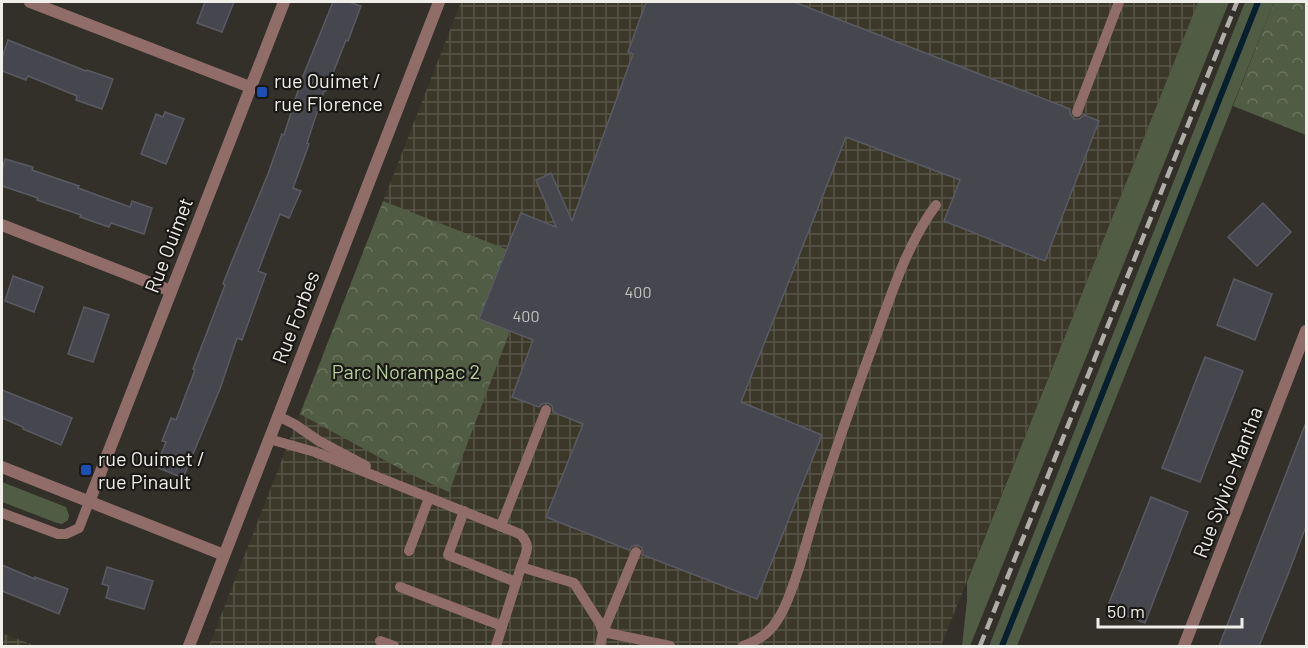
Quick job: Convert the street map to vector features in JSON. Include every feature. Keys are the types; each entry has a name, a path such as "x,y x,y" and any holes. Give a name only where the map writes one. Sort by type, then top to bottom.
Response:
{"street":[{"path":"30,2 250,87"},
{"name":"Rue Ouimet","path":"89,502 284,2"},
{"name":"Rue Forbes","path":"189,646 439,2"},
{"path":"2,225 171,291"},
{"name":"Rue Sylvio-Mantha","path":"1184,646 1306,331"},
{"path":"2,468 224,555"}],"lane":[{"path":"1077,112 1119,2"},
{"path":"743,646 755,642 768,632 784,610 837,444 892,292 909,251 927,216 936,204"},
{"path":"501,526 546,410"},
{"path":"278,416 411,491"},
{"path":"269,439 315,452 520,534 526,540 527,547 495,646"},
{"path":"410,551 429,498"},
{"path":"2,513 58,534 66,534 79,528 89,502"},
{"path":"464,512 448,555 516,582"},
{"path":"600,646 603,632 636,552"},
{"path":"521,567 574,583 603,632"},
{"path":"400,587 502,626"},
{"path":"603,632 670,646"},
{"path":"380,641 394,646"}],"shaded area":[{"path":"461,2 1198,2 941,646 209,646"},
{"path":"2,633 36,646 2,646"}],"green space":[{"path":"1198,2 1229,2 970,646 962,646 967,582"},
{"path":"1245,2 1274,2 1017,646 989,646"},
{"path":"1274,2 1306,2 1306,135 1233,106"},
{"name":"Parc Norampac 2","path":"383,201 506,249 479,319 510,331 449,492 408,473 300,414"},
{"path":"2,482 66,507 68,520 62,524 57,523 2,502"}],"building":[{"path":"205,2 234,2 222,32 197,23"},
{"path":"333,2 349,2 361,6 348,41 346,40 326,91 324,91 307,143 309,144 293,188 301,191 289,218 280,214 258,271 266,274 242,340 237,338 220,389 183,478 156,467 166,442 162,441 171,418 176,420 225,285 223,284 282,134 284,135 301,81"},
{"path":"646,2 794,2 1070,109 1070,114 1074,119 1079,119 1084,115 1099,121 1045,261 944,221 960,180 846,137 741,402 822,435 757,599 643,555 642,548 638,545 632,546 629,550 546,517 583,424 553,412 552,406 548,403 539,407 512,397 533,340 479,319 521,213 556,227 536,180 551,173 572,221 633,54 628,52"},
{"path":"8,40 86,71 113,79 102,109 76,100 77,96 28,76 26,80 2,71 2,58"},
{"path":"165,112 184,119 166,164 141,154 156,114 163,117"},
{"path":"5,159 33,167 32,170 130,207 132,201 152,208 144,234 111,223 109,227 2,186"},
{"path":"1263,203 1291,232 1257,266 1228,237"},
{"path":"13,276 43,287 34,312 5,301"},
{"path":"1234,279 1272,294 1255,340 1217,325"},
{"path":"84,307 109,315 93,362 68,354"},
{"path":"1205,357 1243,371 1200,482 1162,468"},
{"path":"2,390 72,418 61,445 2,418"},
{"path":"1305,425 1306,526 1289,572 1259,646 1219,646"},
{"path":"1151,497 1188,512 1145,623 1107,608"},
{"path":"2,565 35,579 35,577 68,589 59,614 2,591"},
{"path":"107,567 153,581 144,609 106,598 109,586 102,584"}],"waterway":[{"path":"1002,646 1258,2"}],"railway":[{"path":"980,646 1237,2"}],"place":[{"name":"rue Ouimet / rue Florence","path":"262,92"},
{"name":"rue Ouimet / rue Pinault","path":"86,470"}]}
